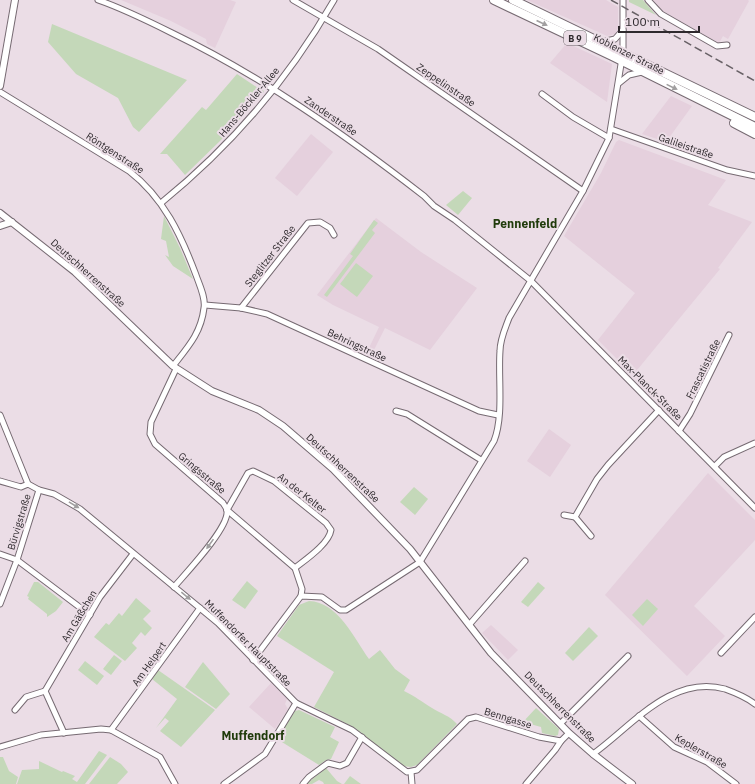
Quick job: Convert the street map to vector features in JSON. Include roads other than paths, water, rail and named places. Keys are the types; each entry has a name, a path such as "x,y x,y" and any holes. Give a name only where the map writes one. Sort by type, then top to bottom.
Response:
{"main road":[{"name":"Koblenzer Straße","path":"494,0 755,127"},
{"name":"Koblenzer Straße","path":"513,0 755,117"},
{"path":"679,80 711,90 755,111"},
{"path":"702,101 713,111 755,134"}],"street":[{"path":"0,86 16,0"},
{"name":"Zanderstraße","path":"98,0 125,10 202,48 274,88 358,146 531,281"},
{"name":"Zeppelinstraße","path":"293,0 378,50 583,191"},
{"name":"Hans-Böckler-Allee","path":"161,203 190,178 229,140 274,88 324,17 334,0"},
{"path":"301,596 322,597 340,610 346,610 420,562 497,434 501,340 509,318 583,191 609,138 623,52 623,0"},
{"path":"648,0 661,14 717,46 727,44"},
{"path":"602,42 615,39 624,29"},
{"path":"619,84 629,75 642,72"},
{"name":"Röntgenstraße","path":"0,92 129,171 143,182 161,203 184,242 205,305"},
{"path":"542,94 573,118 609,138"},
{"name":"Galileistraße","path":"611,129 727,170 755,176"},
{"name":"Deutschherrenstraße","path":"0,213 75,272 175,368 212,391 259,410 283,426 353,489 410,549 491,653 570,733 593,754 630,783"},
{"path":"0,226 12,222"},
{"name":"Steglitzer Straße","path":"241,308 308,223 320,222 330,228 334,235"},
{"name":"Max-Planck-Straße","path":"531,281 755,508"},
{"path":"175,368 199,332 205,305"},
{"name":"Behringstraße","path":"205,305 241,308 268,314 479,411 498,415"},
{"name":"Frascatistraße","path":"679,431 690,414 729,335"},
{"name":"Gringsstraße","path":"175,368 151,422 150,434 155,444 223,503 227,510 294,568"},
{"path":"575,517 608,464 659,410"},
{"path":"396,411 407,414 481,460"},
{"path":"0,415 28,484 21,487 0,481"},
{"path":"715,466 724,457 755,442"},
{"name":"An der Kelter","path":"227,510 248,473 253,471 274,481 326,523 331,530 329,536 315,553 294,568"},
{"name":"Muffendorfer Hauptstraße","path":"28,484 38,490 54,494 80,509 200,608 296,703 352,730 403,770 411,772"},
{"name":"Bürvigstraße","path":"0,604 17,560 38,490"},
{"path":"174,587 212,542 226,518 227,510"},
{"path":"564,515 575,517 591,536"},
{"path":"0,554 17,560 90,615"},
{"name":"Am Gäßchen","path":"45,691 100,597 133,554"},
{"path":"469,626 526,561"},
{"path":"253,660 301,596 302,589 294,568"},
{"name":"Am Helpert","path":"111,730 200,608"},
{"path":"721,653 755,617"},
{"path":"561,723 628,656"},
{"path":"593,754 639,716 668,697 680,692 701,688 720,688 746,697 755,704"},
{"path":"15,710 26,697 45,691 64,733"},
{"path":"224,784 266,754 296,703"},
{"name":"Keplerstraße","path":"639,716 674,747 707,762 736,784"},
{"name":"Benngasse","path":"411,772 417,770 464,721 472,718 539,737 561,741"},
{"path":"0,747 41,735 101,729 111,730 160,757 175,784"},
{"path":"526,784 561,741 570,733"},
{"path":"303,784 309,777 328,763 340,766 347,763 362,737"},
{"path":"411,772 412,784"}],"railway":[{"path":"611,0 755,81"}],"district":[{"name":"Pennenfeld","path":"525,223"},
{"name":"Muffendorf","path":"253,735"}]}
